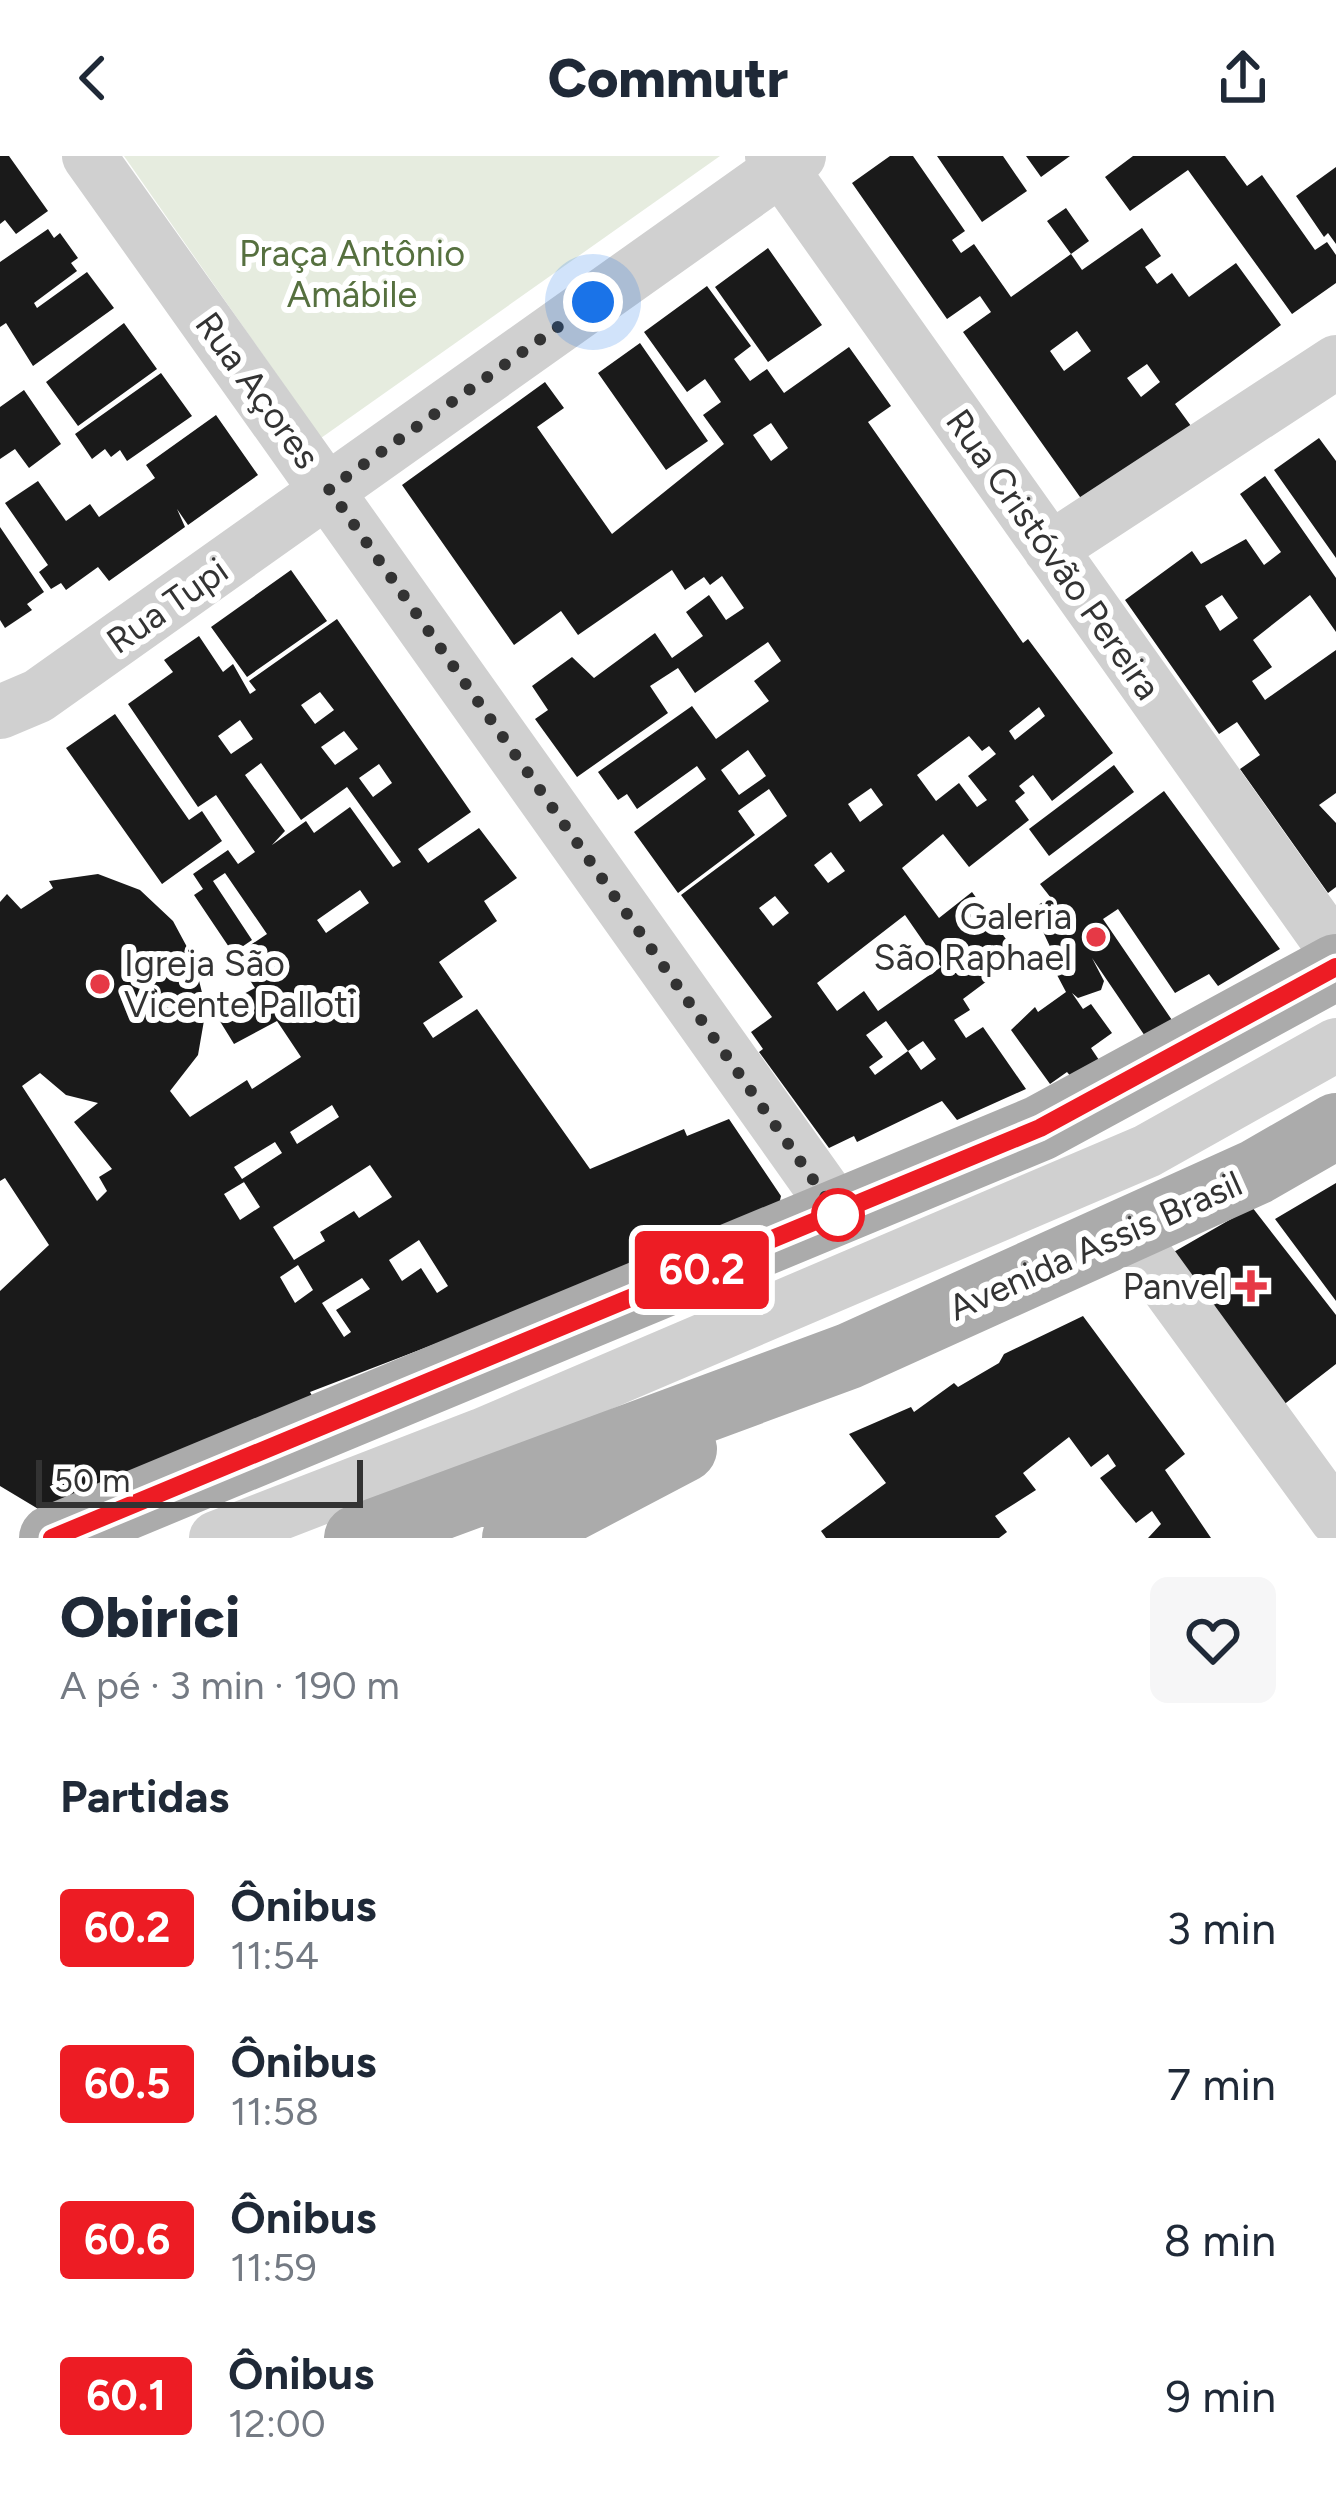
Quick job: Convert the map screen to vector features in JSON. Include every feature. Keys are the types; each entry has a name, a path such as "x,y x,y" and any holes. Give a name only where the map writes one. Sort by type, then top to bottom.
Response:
{"main road":[{"path":"52,1538 120,1525 432,1380 1040,1128 1336,967"},
{"name":"Avenida Assis Brasil","path":"357,1538 530,1501 1256,1172 1336,1126"}],"street":[{"name":"Rua Açores","path":"89,156 840,1214"},
{"name":"Rua Tupi","path":"0,712 38,696 784,160"},
{"name":"Rua Cristóvão Pereira","path":"784,160 1050,549 1336,952"},
{"path":"1050,549 1336,362"},
{"path":"432,1380 658,1360 1148,1151 1336,1045"},
{"path":"1126,1231 1336,1518"},
{"path":"216,1538 530,1501 658,1360"}],"green space":[{"name":"Praça Antônio Amábile","path":"124,156 720,156 321,438"}],"building":[{"path":"0,156 9,156 48,211 16,234 5,220 0,224"},
{"path":"890,156 913,156 965,231 952,240 961,253 974,244 1011,297 1071,254 1082,270 1142,228 1161,256 1145,267 1157,284 1172,273 1189,297 1236,263 1281,325 1175,404 1191,426 1085,504 963,332 991,312 980,296 947,319 852,183","holes":["1077,331 1091,351 1064,371 1050,351","1147,364 1160,382 1141,397 1127,378"]},
{"path":"937,156 1003,156 1027,191 982,222"},
{"path":"1026,156 1070,156 1041,177"},
{"path":"1133,156 1225,156 1247,186 1262,175 1315,250 1327,242 1336,255 1336,283 1292,314 1188,170 1130,211 1105,177"},
{"path":"1336,167 1336,244 1328,233 1324,237 1296,196"},
{"path":"1066,208 1089,241 1071,254 1047,221"},
{"path":"48,229 54,238 60,233 78,258 71,263 77,271 34,303 37,308 87,272 114,308 33,366 6,323 0,327 0,262"},
{"path":"768,248 822,325 768,362 715,287"},
{"path":"707,286 751,346 734,359 750,381 767,369 784,393 849,347 891,406 868,422 1023,643 1028,639 1113,753 1052,801 1033,775 1019,786 1025,793 1015,801 1029,820 969,867 943,834 902,868 939,918 972,892 1016,953 983,976 987,981 963,999 970,1010 954,1020 966,1038 983,1027 1026,1089 957,1120 942,1101 857,1142 854,1136 829,1148 759,1052 763,1049 751,1032 772,1017 681,895 787,816 769,789 738,811 755,835 678,893 634,832 706,779 697,766 637,809 627,794 618,800 598,772 692,706 716,739 769,701 754,681 781,661 768,642 695,693 678,668 650,686 668,713 577,777 535,719 548,710 532,686 572,657 594,678 655,633 672,658 703,636 686,612 709,595 726,620 744,608 722,576 710,585 704,577 685,590 672,570 578,635 561,611 514,645 402,485 545,382 564,408 537,427 612,534 724,444 703,415 721,402 705,379 687,392 644,332","holes":["771,423 788,448 771,461 753,435","1039,707 1045,716 1015,740 1009,731","969,736 982,751 989,746 996,754 968,776 987,800 977,807 959,783 936,801 917,775","748,750 766,776 739,795 721,770","871,788 883,805 860,822 848,804","831,852 845,871 828,883 814,865","775,896 789,913 773,926 759,908","905,915 941,967 878,1011 864,991 837,1011 817,983","886,1021 908,1051 875,1075 869,1067 883,1057 866,1035","923,1041 936,1059 921,1070 908,1051"]},
{"path":"124,323 157,369 78,426 46,382"},
{"path":"640,343 708,441 666,470 598,373"},
{"path":"161,373 192,416 127,461 120,450 111,457 105,449 92,459 75,434"},
{"path":"24,390 61,444 29,468 15,449 0,459 0,407"},
{"path":"216,415 258,475 188,525 177,509 185,527 109,581 98,567 66,590 61,583 51,589 39,572 48,565 5,503 38,481 66,521 90,504 99,517 155,478 146,465"},
{"path":"1319,438 1336,461 1336,558 1274,470"},
{"path":"1265,476 1336,578 1336,632 1310,595 1253,640 1272,667 1252,681 1265,700 1336,650 1336,793 1319,805 1336,823 1336,887 1328,893 1240,769 1260,755 1237,722 1219,734 1125,600 1192,551 1201,564 1246,539 1264,565 1281,552 1240,494","holes":["1222,595 1238,618 1220,631 1205,606"]},
{"path":"0,527 44,592 27,604 32,610 5,628 0,620"},
{"path":"291,570 327,621 247,677 211,627"},
{"path":"337,619 471,812 418,849 428,863 479,828 517,878 484,901 497,921 439,962 463,997 423,1023 433,1038 477,1009 590,1169 684,1129 687,1136 729,1119 781,1196 777,1213 310,1392 316,1403 45,1513 0,1486 0,1291 49,1245 5,1178 0,1181 0,902 7,894 21,909 53,888 49,881 98,874 140,890 173,921 194,960 206,1009 198,1055 170,1091 190,1117 247,1080 252,1089 301,1057 277,1021 234,1044 213,1010 255,988 234,956 267,934 225,873 213,881 252,940 233,953 194,895 203,889 193,874 228,850 238,864 255,852 216,795 198,807 128,704 173,672 164,660 199,636 223,672 233,664 250,694 256,690 249,681","holes":["320,692 334,710 315,724 301,705","240,720 253,739 231,754 218,736","344,731 358,749 335,765 321,747","261,763 301,820 347,787 401,862 393,867 350,807 314,833 306,821 272,845 285,831 245,775","379,764 392,783 373,797 359,778","360,890 369,903 326,933 317,920","40,1073 66,1095 98,1103 74,1122 112,1169 99,1177 107,1191 97,1201 22,1086","332,1105 339,1117 297,1144 290,1132","275,1142 282,1153 242,1179 234,1167","370,1165 392,1197 359,1218 354,1211 320,1232 325,1241 294,1260 273,1227","244,1182 260,1207 240,1220 224,1194","419,1240 448,1286 437,1293 421,1268 402,1281 389,1260","298,1265 313,1290 295,1303 280,1277","362,1278 370,1289 336,1310 351,1332 344,1337 322,1303"]},
{"path":"115,714 189,820 202,811 222,841 162,884 66,748"},
{"path":"1114,765 1134,792 1049,856 1029,829"},
{"path":"1164,791 1280,949 1218,986 1209,974 1175,993 1118,909 1103,919 1174,1023 1147,1039 1092,958 1104,981 1101,990 1078,998 1072,993 1083,1009 1091,1004 1112,1033 1091,1048 1099,1060 1072,1078 1067,1072 1050,1084 1011,1030 1035,1007 1038,1012 1066,992 1047,956 1053,953 1032,908 1051,898 1040,884"},
{"path":"1336,1183 1336,1301 1275,1219"},
{"name":"Panvel","path":"1252,1207 1336,1315 1336,1364 1282,1406 1165,1257"},
{"path":"1083,1316 1185,1454 1165,1470 1211,1538 1148,1538 1161,1524 1152,1511 1136,1523 1100,1478 1116,1466 1108,1454 1091,1467 1069,1437 1023,1473 1036,1490 995,1516 1007,1532 999,1538 826,1538 821,1531 886,1483 849,1434 911,1407 914,1412 954,1383 958,1387 999,1363 1004,1354"}],"bus line":[{"name":"60.2","path":"52,1538 1040,1128 1336,967"}],"place":[{"name":"Galeria São Raphael","path":"1096,937"},
{"name":"Igreja São Vicente Palloti","path":"100,984"},
{"name":"Panvel","path":"1251,1286"}],"route":[{"path":"593,302 329,489 838,1215"}]}
